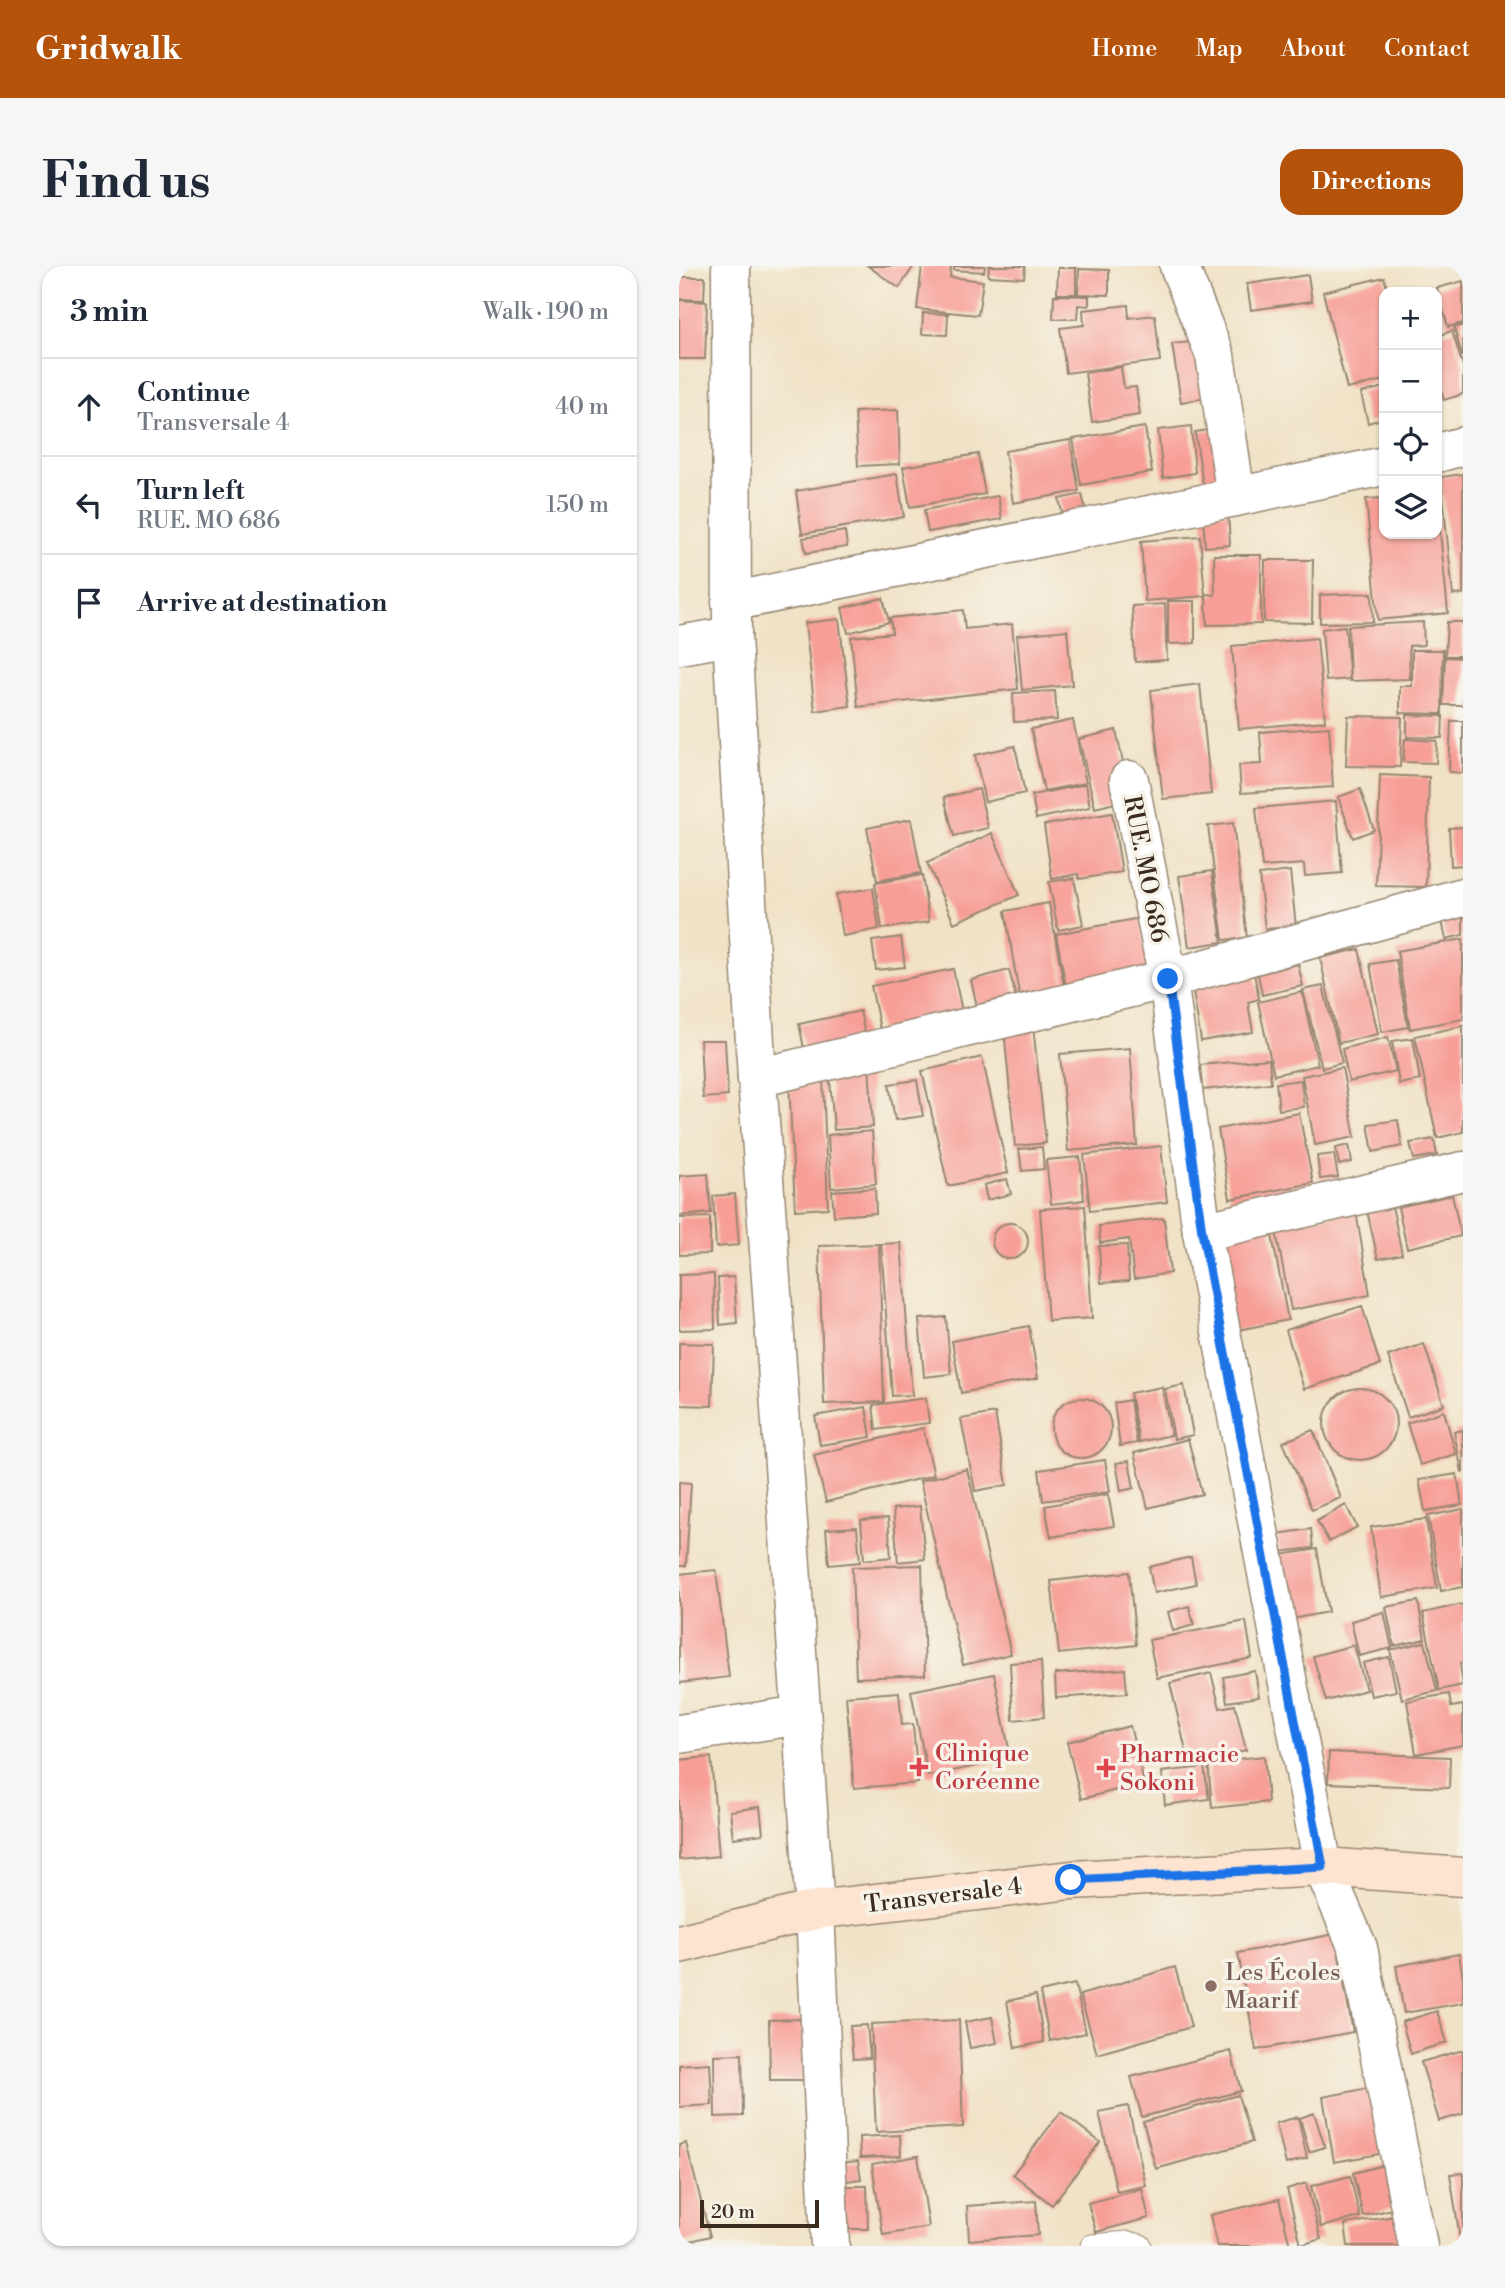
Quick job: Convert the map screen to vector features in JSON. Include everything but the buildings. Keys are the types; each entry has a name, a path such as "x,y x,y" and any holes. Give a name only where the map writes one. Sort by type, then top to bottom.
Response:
{"main road":[{"name":"Transversale 4","path":"679,1944 815,1910 1071,1880 1323,1867 1463,1877"}],"street":[{"path":"730,266 731,619 757,1078 815,1910 830,2246"},
{"path":"1179,266 1215,355 1236,497"},
{"path":"1442,452 1463,446"},
{"path":"679,645 731,619 1236,497 1379,467"},
{"name":"RUE. MO 686","path":"1129,780 1168,979 1202,1232 1323,1867 1358,1948 1418,2246"},
{"path":"757,1078 1168,979 1463,897"},
{"path":"1202,1232 1463,1171"},
{"path":"679,1734 801,1715"}],"lane":[{"path":"1092,2246 1128,2243 1140,2246"}],"place":[{"name":"Clinique Coréenne","path":"919,1767"},
{"name":"Pharmacie Sokoni","path":"1106,1768"},
{"name":"Les Écoles Maarif","path":"1211,1986"}],"route":[{"path":"1071,1880 1323,1867 1202,1232 1168,979"}]}
